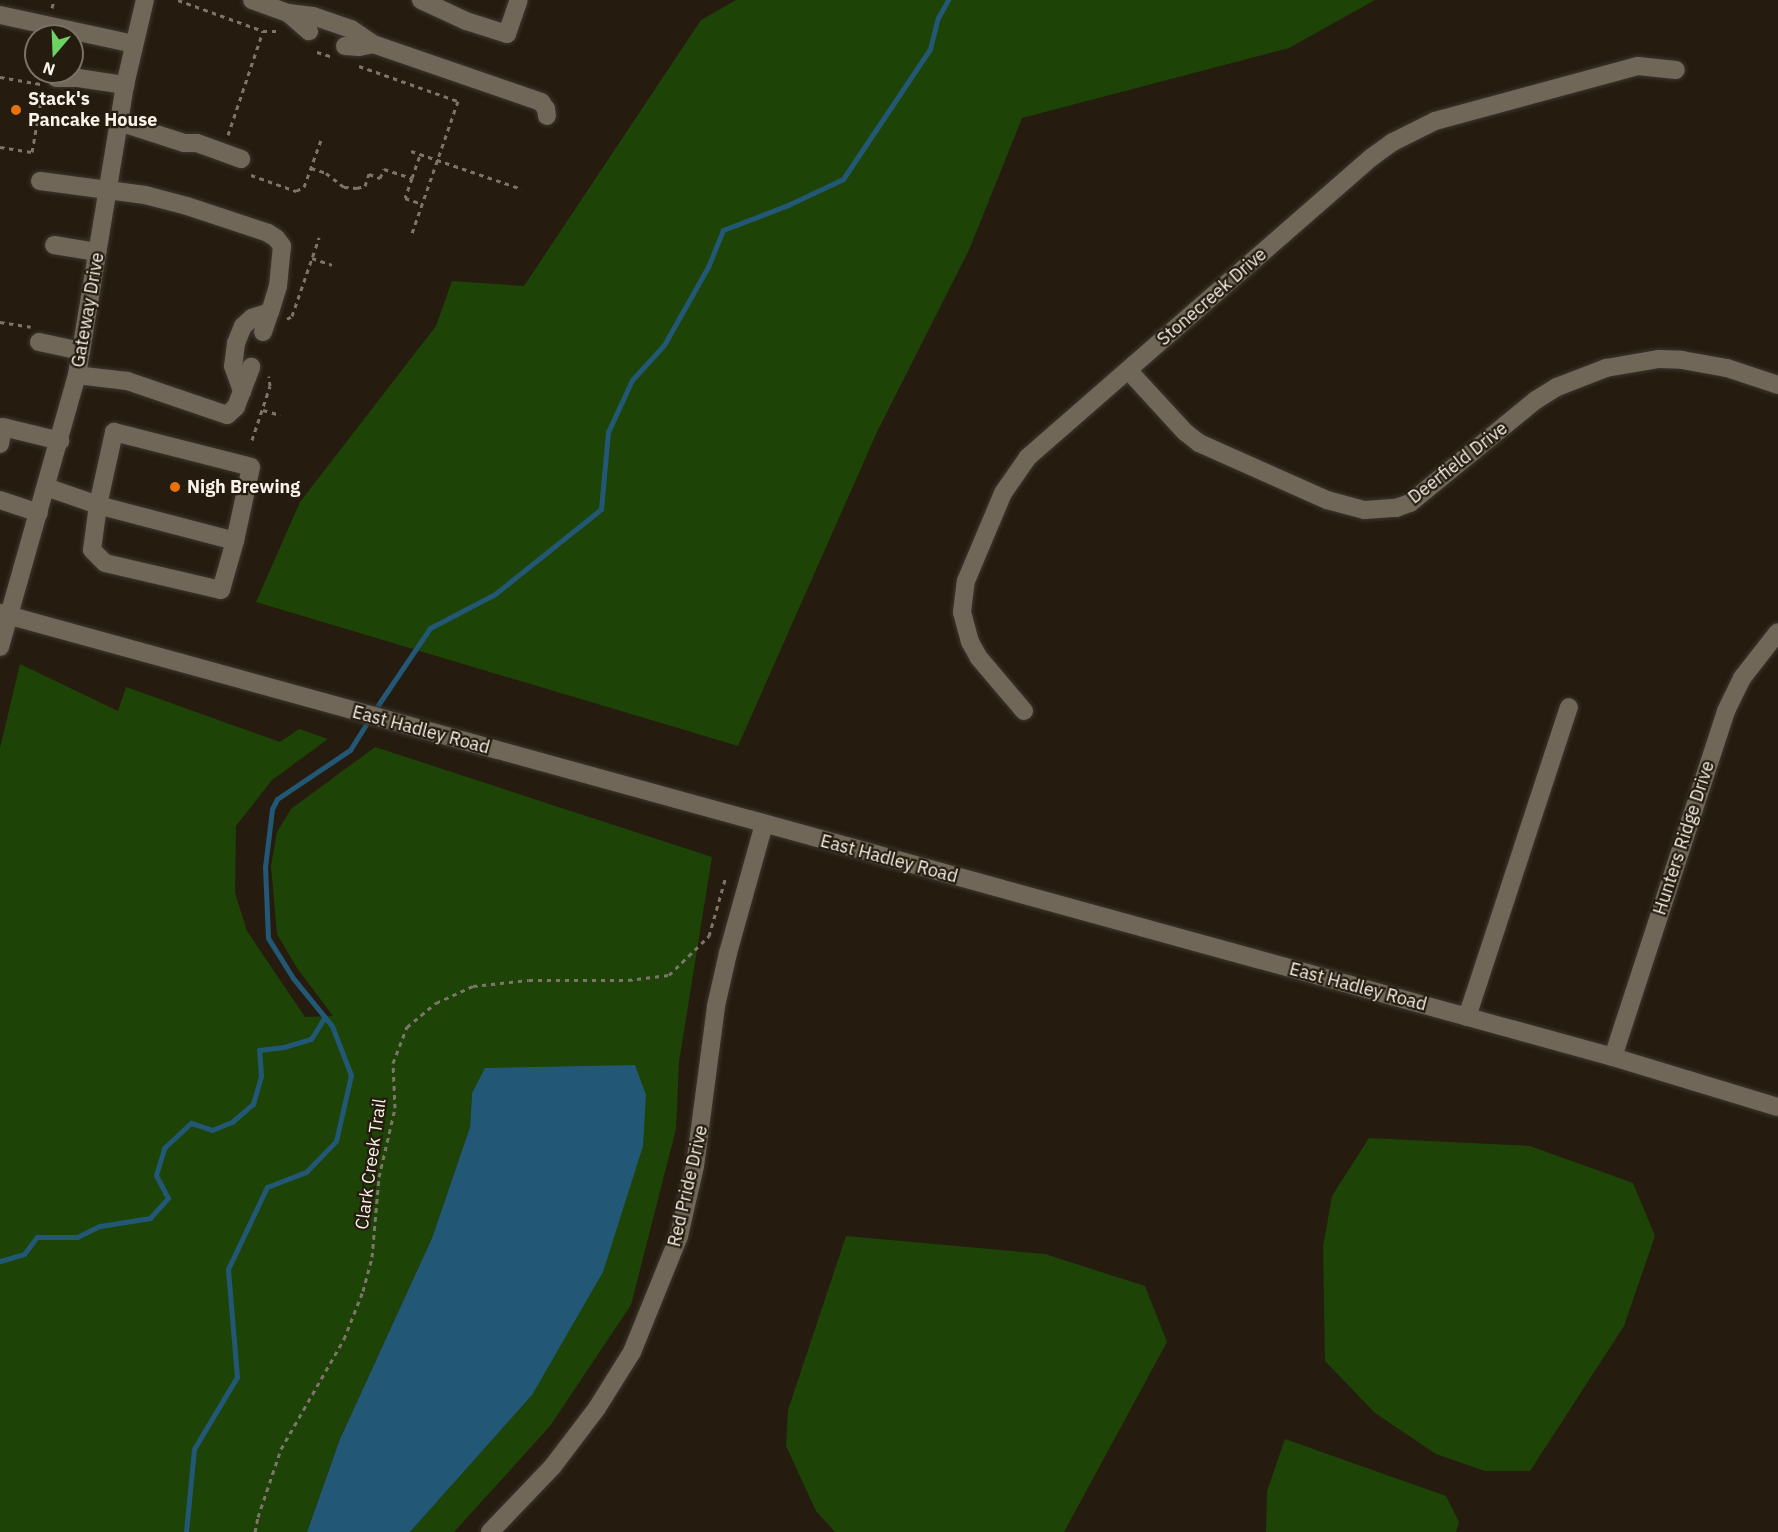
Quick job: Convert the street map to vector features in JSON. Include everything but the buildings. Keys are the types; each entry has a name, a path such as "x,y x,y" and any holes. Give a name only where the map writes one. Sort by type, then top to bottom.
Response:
{"street":[{"name":"Gateway Drive","path":"0,647 5,614 39,513 77,375 125,85 145,0"},
{"path":"252,0 285,22 309,31"},
{"path":"421,0 466,21 507,34 519,0"},
{"path":"0,15 134,44"},
{"path":"285,22 313,16 351,29 373,44 541,102 546,109 547,116"},
{"path":"345,56 359,47 373,44"},
{"name":"Stonecreek Drive","path":"1024,711 979,658 970,642 962,612 966,581 1004,494 1019,468 1372,157 1420,126 1638,66 1676,70"},
{"path":"84,79 125,85"},
{"path":"119,122 184,143 200,135 243,166"},
{"path":"40,182 108,190 187,206 276,237 282,246 277,317 263,332"},
{"path":"54,245 97,252"},
{"path":"242,391 233,366 236,343 243,326 252,318 277,317"},
{"path":"39,342 81,351"},
{"name":"Deerfield Drive","path":"1128,370 1185,432 1199,443 1327,500 1365,510 1396,508 1410,503 1536,400 1557,387 1606,368 1659,359 1682,360 1711,364 1778,385"},
{"path":"77,375 127,381 227,415 237,407 251,368"},
{"path":"114,432 251,467 235,541 221,590 105,563 92,550 98,505 114,432"},
{"path":"1,435 60,441"},
{"path":"46,487 98,505 235,541"},
{"path":"0,500 39,513"},
{"name":"East Hadley Road","path":"5,614 1613,1057 1778,1107"},
{"name":"Hunters Ridge Drive","path":"1613,1057 1725,711 1742,678 1778,632"},
{"path":"1467,1017 1569,707"},
{"name":"Red Pride Drive","path":"490,1532 553,1466 597,1408 632,1352 680,1236 697,1155 716,1006 728,953 764,824"}],"path":[{"path":"178,0 263,32 285,22"},
{"path":"222,153 263,32"},
{"path":"317,52 345,56 458,101 412,233"},
{"path":"0,77 44,85 32,152 0,147"},
{"path":"243,166 296,190 304,187 322,137"},
{"path":"411,151 522,189"},
{"path":"420,154 405,198 422,204"},
{"path":"311,168 326,173 344,187 365,186 369,174 380,177 384,169 412,178"},
{"path":"277,317 292,316 319,238"},
{"path":"312,258 332,265"},
{"path":"252,441 270,386 269,376"},
{"path":"263,410 280,415"},
{"name":"Clark Creek Trail","path":"255,1532 281,1449 344,1339 363,1291 372,1257 379,1177 395,1108 393,1063 407,1027 436,1004 473,986 529,980 628,980 669,975 709,936 726,876"}],"green space":[{"path":"736,0 1375,0 1289,48 1022,118 969,250 877,432 738,746 256,602 300,502 436,326 452,281 524,286 701,20"},
{"path":"20,664 118,711 126,687 280,742 299,729 328,739 272,780 236,826 235,893 247,931 305,1017 333,1016 297,968 277,934 271,866 277,832 291,809 375,747 712,857 679,1062 676,1129 631,1305 550,1426 454,1532 410,1532 532,1395 472,1093 470,1127 432,1238 340,1439 307,1532 0,1532 0,748"},
{"path":"1369,1138 1530,1146 1633,1183 1655,1236 1624,1326 1530,1471 1485,1471 1436,1454 1375,1413 1325,1361 1323,1247 1332,1196"},
{"path":"846,1236 1045,1254 1145,1286 1167,1342 1064,1532 835,1532 816,1511 786,1446 788,1410"},
{"path":"1285,1439 1446,1496 1459,1522 1456,1532 1266,1532 1267,1491"}],"water":[{"path":"635,1065 646,1095 643,1146 603,1272 532,1395 410,1532 307,1532 340,1439 432,1238 470,1127 472,1093 485,1068"}],"waterway":[{"path":"374,711 430,628 495,594 601,509 608,432 632,380 664,345 708,267 723,230 788,205 843,179 930,49 938,18 948,0"},
{"path":"186,1532 194,1449 237,1377 228,1269 267,1187 306,1172 336,1141 351,1075 332,1026 293,978 268,938 265,867 272,809 277,799 350,750 369,719"},
{"path":"0,1261 24,1254 37,1237 77,1237 100,1226 150,1218 168,1198 156,1175 164,1148 191,1123 212,1130 232,1122 253,1104 261,1076 259,1050 284,1047 311,1039 325,1017"}],"place":[{"name":"Stack's Pancake House","path":"16,110"},
{"name":"Nigh Brewing","path":"175,487"}]}
